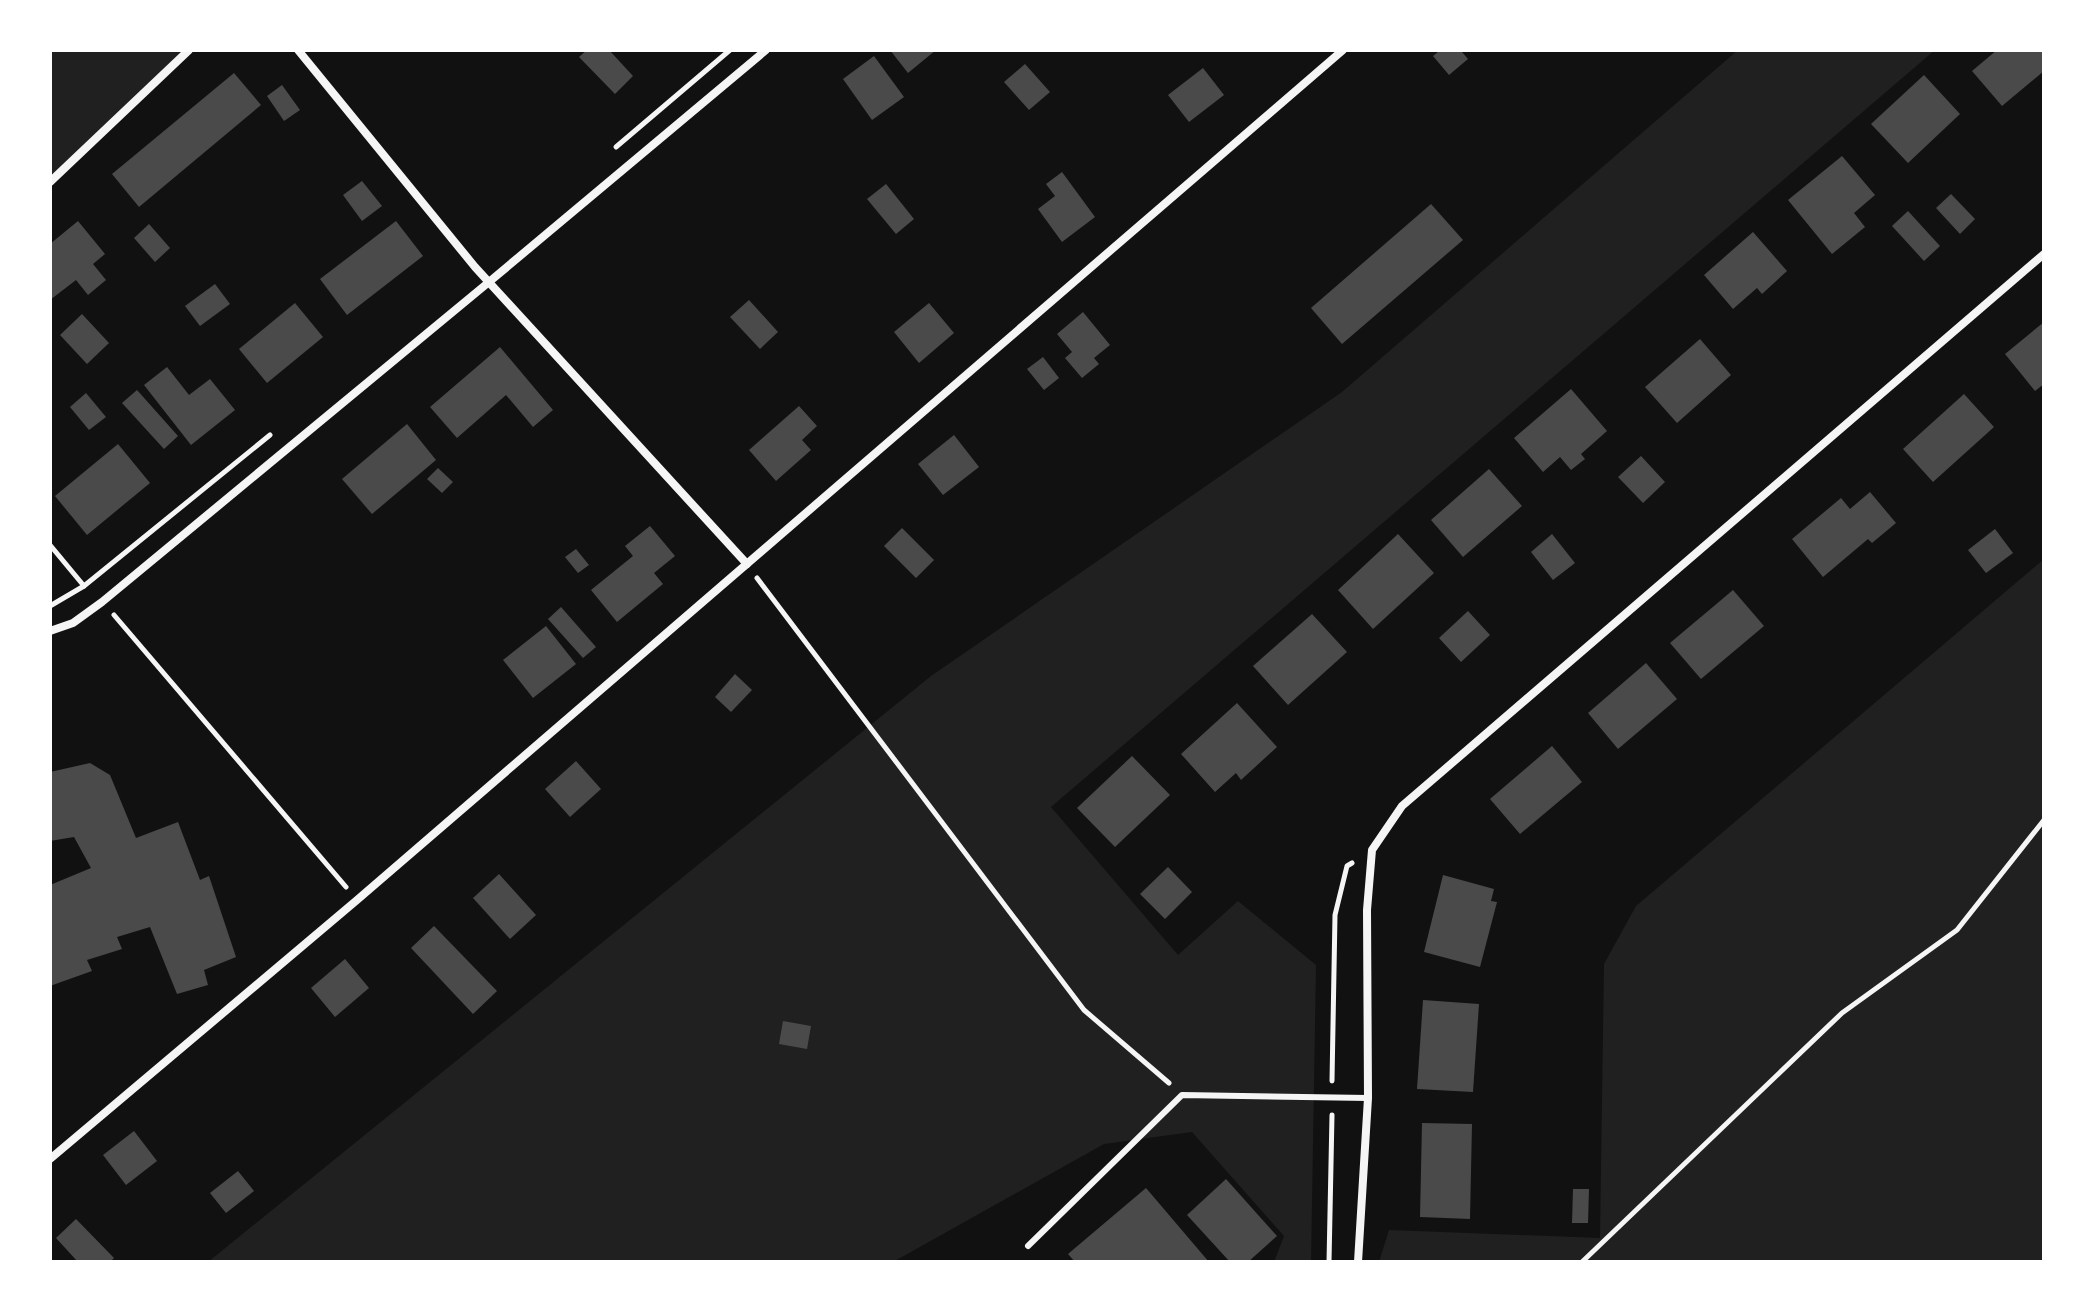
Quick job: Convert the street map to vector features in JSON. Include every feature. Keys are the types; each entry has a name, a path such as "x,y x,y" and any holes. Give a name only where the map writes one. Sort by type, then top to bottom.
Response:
{"street":[{"path":"50,182 189,50"},
{"path":"298,50 489,282 747,564"},
{"path":"50,631 73,623 102,602 766,50"},
{"path":"50,1159 357,900 1343,50"},
{"path":"1358,1262 1368,1098 1367,910 1372,850 1402,806 2044,254"}],"lane":[{"path":"1028,1246 1182,1095 1368,1098"}],"path":[{"path":"608,153 730,50"},
{"path":"50,606 84,586 279,427"},
{"path":"50,545 357,900"},
{"path":"747,564 1084,1010 1182,1095"},
{"path":"1582,1262 1842,1013 1957,930 2044,820"},
{"path":"1329,1262 1335,915 1347,866 1372,850"}],"shaded area":[{"path":"50,50 189,50 50,182"},
{"path":"1738,50 1935,50 1051,807 1178,955 1238,901 1316,965 1311,1262 1274,1262 1284,1236 1192,1132 1104,1144 893,1262 208,1262 931,676 1342,392"},
{"path":"2044,559 2044,1262 1379,1262 1389,1230 1600,1238 1604,964 1636,906"}],"building":[{"path":"587,50 609,50 633,76 615,94 579,57"},
{"path":"890,50 936,50 908,73"},
{"path":"1437,50 1464,50 1462,52 1468,59 1449,75 1433,56"},
{"path":"1997,50 2044,50 2044,71 2002,106 1972,71"},
{"path":"874,56 904,97 872,120 843,79"},
{"path":"1025,64 1050,92 1029,110 1004,82"},
{"path":"1203,68 1224,95 1189,122 1168,95"},
{"path":"234,73 261,105 139,207 112,174"},
{"path":"1924,75 1960,114 1908,163 1871,124"},
{"path":"282,85 300,110 284,121 267,96"},
{"path":"1842,156 1875,195 1854,213 1865,227 1832,254 1788,200"},
{"path":"1062,172 1095,217 1062,242 1038,209 1055,196 1046,184"},
{"path":"362,181 382,206 362,221 343,195"},
{"path":"886,184 914,219 896,234 867,199"},
{"path":"1951,194 1975,219 1960,234 1936,208"},
{"path":"1431,204 1463,240 1342,344 1311,308"},
{"path":"1908,211 1940,246 1924,261 1892,226"},
{"path":"78,221 105,254 93,264 106,280 88,295 76,280 50,300 50,244"},
{"path":"396,221 423,256 347,315 320,279"},
{"path":"149,224 170,248 155,262 134,238"},
{"path":"1753,232 1787,271 1762,294 1757,288 1733,309 1704,275"},
{"path":"215,284 230,304 200,326 185,306"},
{"path":"749,300 778,332 760,349 730,317"},
{"path":"295,303 323,337 267,383 239,349"},
{"path":"929,303 954,333 919,363 894,332"},
{"path":"1083,312 1110,345 1094,358 1099,364 1082,378 1065,358 1072,352 1057,334"},
{"path":"82,314 109,343 87,364 60,335"},
{"path":"2044,322 2044,384 2035,391 2005,354"},
{"path":"1700,339 1731,375 1677,423 1645,387"},
{"path":"500,347 553,410 533,427 506,395 457,438 430,407"},
{"path":"1043,357 1059,378 1044,390 1027,369"},
{"path":"167,367 189,395 210,379 235,410 191,445 144,385"},
{"path":"1571,389 1607,431 1581,454 1585,459 1571,470 1560,457 1543,472 1514,438"},
{"path":"137,390 178,436 164,449 122,403"},
{"path":"86,393 106,417 89,430 70,407"},
{"path":"1964,394 1994,427 1933,482 1903,449"},
{"path":"799,406 817,426 802,440 811,450 776,481 749,450"},
{"path":"407,424 436,460 372,514 342,479"},
{"path":"954,435 979,467 943,495 918,464"},
{"path":"118,444 150,483 87,535 55,496"},
{"path":"1641,456 1665,482 1643,503 1618,477"},
{"path":"438,468 453,482 442,493 427,479"},
{"path":"1489,469 1522,506 1463,557 1431,520"},
{"path":"1870,492 1896,523 1872,543 1868,539 1823,577 1792,539 1841,498 1850,509"},
{"path":"650,526 675,556 654,573 663,584 617,622 591,590 633,556 625,546"},
{"path":"902,528 934,560 916,578 884,546"},
{"path":"1995,529 2013,553 1986,573 1968,550"},
{"path":"1398,534 1434,573 1373,629 1338,590"},
{"path":"1552,534 1575,563 1553,580 1531,552"},
{"path":"576,549 589,565 578,573 565,557"},
{"path":"1733,590 1764,626 1701,679 1670,643"},
{"path":"561,607 596,647 583,658 548,619"},
{"path":"1468,611 1490,635 1461,662 1439,638"},
{"path":"1312,614 1347,652 1288,705 1253,666"},
{"path":"546,626 576,664 533,698 503,660"},
{"path":"1646,663 1677,699 1618,749 1588,713"},
{"path":"735,674 752,690 731,712 715,697"},
{"path":"1237,703 1277,747 1241,780 1236,773 1215,792 1181,754"},
{"path":"1552,746 1582,782 1520,834 1490,799"},
{"path":"1132,756 1170,795 1115,847 1077,808"},
{"path":"576,761 601,789 570,817 545,789"},
{"path":"90,763 110,775 136,838 178,822 200,880 209,876 236,957 204,970 208,985 177,994 150,927 117,937 122,949 87,960 92,971 50,986 50,885 91,868 74,837 50,841 50,772"},
{"path":"1168,867 1192,892 1165,919 1140,894"},
{"path":"499,874 536,915 510,939 473,898"},
{"path":"1443,875 1494,889 1491,901 1497,902 1480,967 1424,952"},
{"path":"434,926 497,991 473,1014 411,948"},
{"path":"345,959 369,988 335,1017 311,988"},
{"path":"1423,1000 1479,1004 1473,1092 1417,1089"},
{"path":"783,1021 811,1026 807,1049 779,1044"},
{"path":"1422,1123 1472,1124 1470,1219 1420,1217"},
{"path":"134,1131 157,1161 126,1185 103,1155"},
{"path":"238,1171 254,1191 226,1213 210,1193"},
{"path":"1226,1179 1277,1236 1248,1262 1230,1262 1187,1215"},
{"path":"1146,1188 1209,1262 1075,1262 1068,1254"},
{"path":"1573,1189 1589,1189 1588,1223 1572,1223"},
{"path":"76,1219 114,1258 110,1262 78,1262 56,1238"}]}
